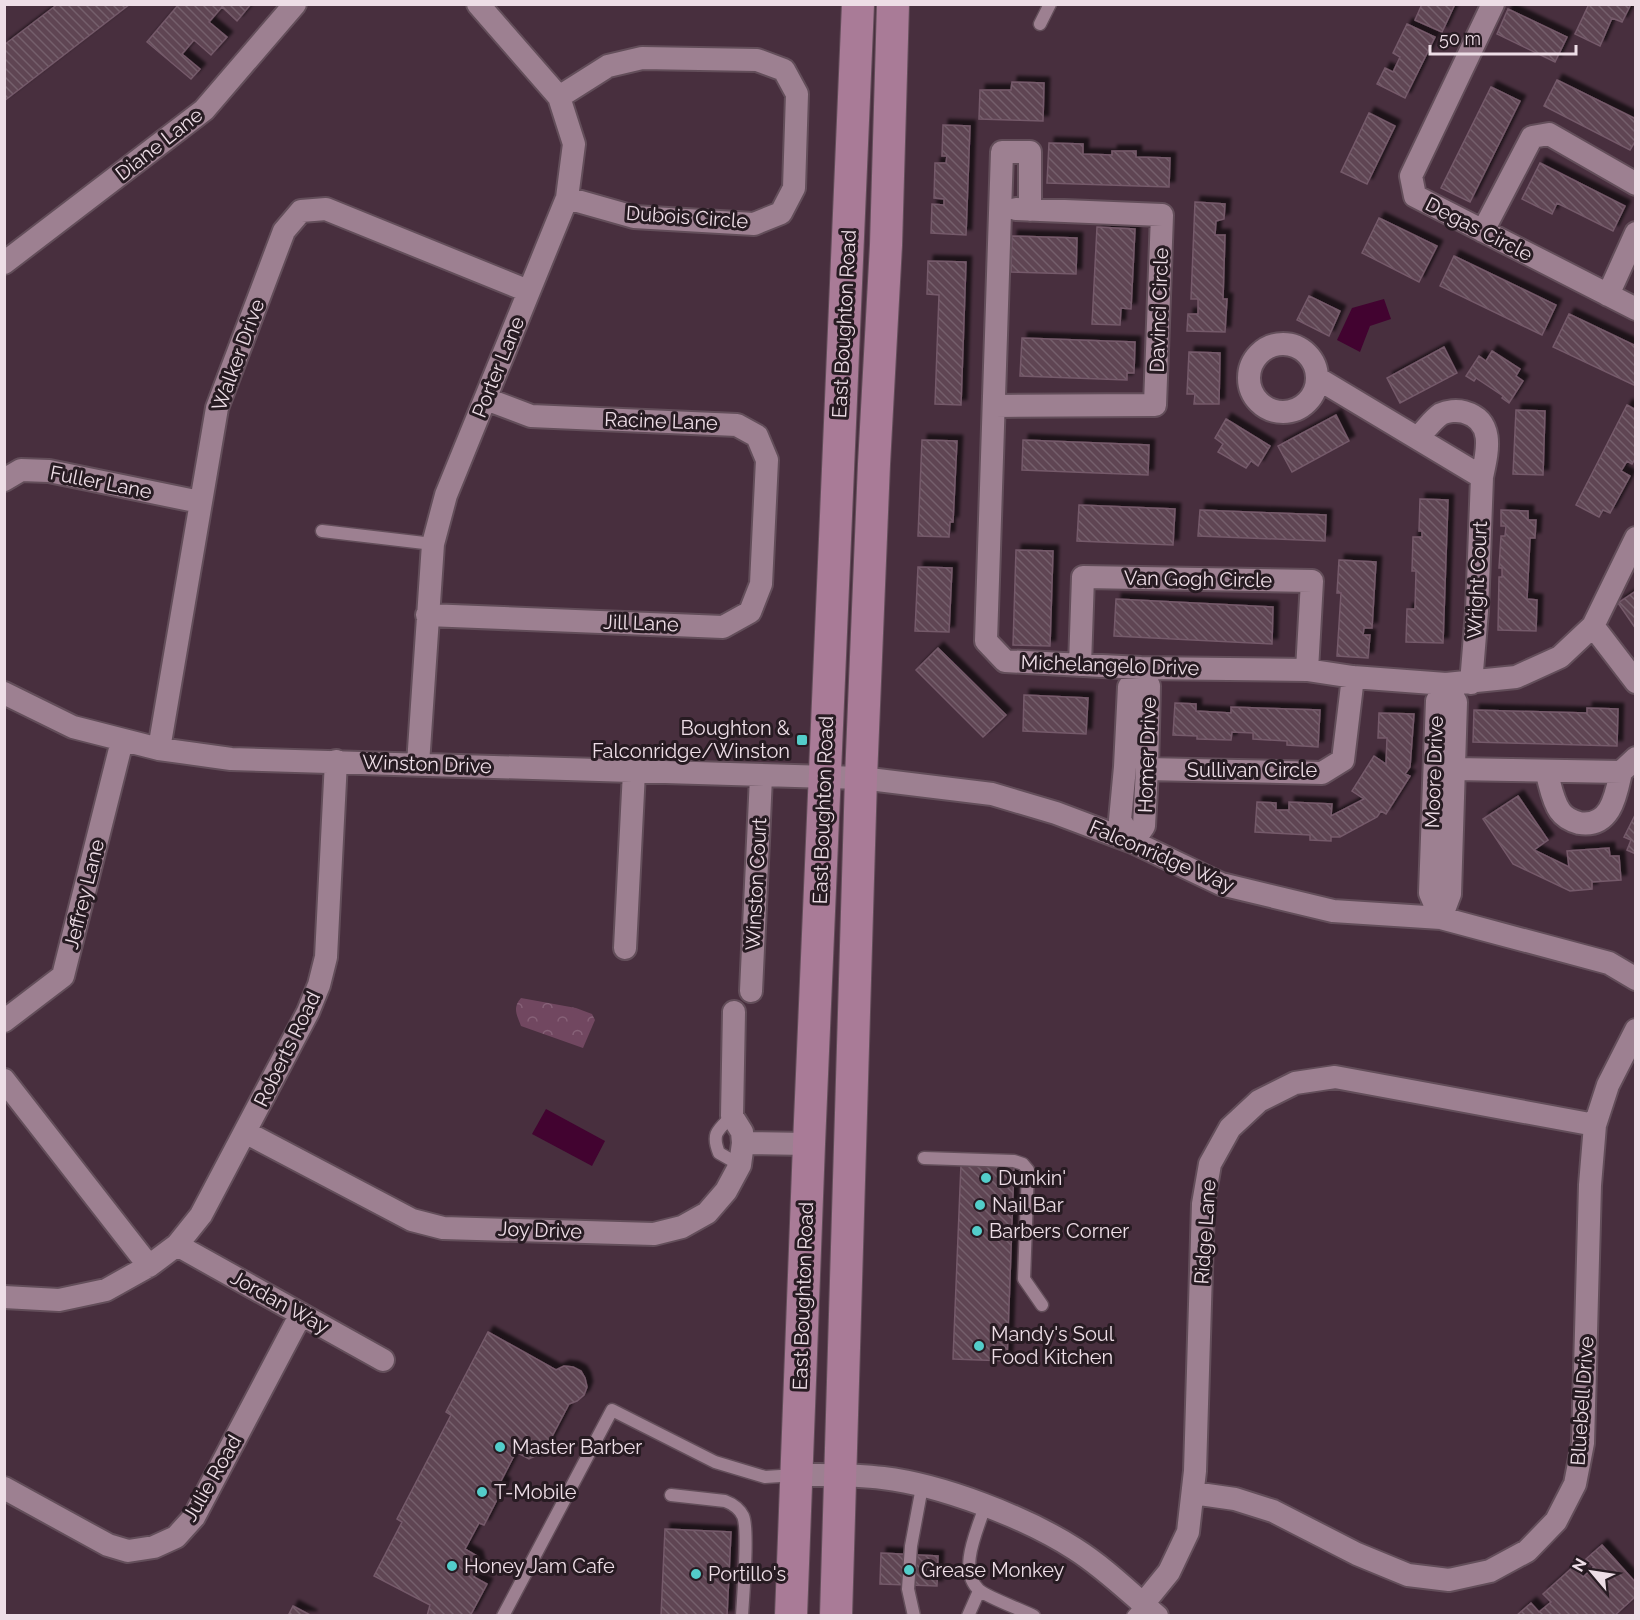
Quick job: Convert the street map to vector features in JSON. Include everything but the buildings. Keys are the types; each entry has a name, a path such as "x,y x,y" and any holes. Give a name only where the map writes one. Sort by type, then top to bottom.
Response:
{"main road":[{"name":"East Boughton Road","path":"791,1616 858,4"},
{"name":"East Boughton Road","path":"836,1616 861,778 886,245 893,4"}],"street":[{"name":"Diane Lane","path":"4,263 204,110 295,4"},
{"name":"Porter Lane","path":"418,764 433,544 446,495 567,198 574,144 559,98 478,4"},
{"name":"Degas Circle","path":"1493,4 1411,176 1415,196 1635,309"},
{"name":"Dubois Circle","path":"559,98 608,66 642,58 757,60 783,70 797,94 794,188 781,213 754,224 634,217 567,198"},
{"path":"1483,231 1532,137 1549,134 1635,184"},
{"name":"Michelangelo Drive","path":"1030,210 1030,152 1002,152 1002,208 986,641 1005,661 1141,668 1307,670 1353,677 1446,684 1516,677 1560,657 1593,626 1635,538"},
{"name":"Davinci Circle","path":"995,406 1155,405 1162,215 1002,208"},
{"name":"Walker Drive","path":"159,749 217,408 284,231 301,211 326,209 528,291"},
{"path":"1608,295 1635,233"},
{"path":"1317,378 1482,477"},
{"name":"Racine Lane","path":"486,399 531,416 737,425 757,436 767,460 765,513"},
{"name":"Wright Court","path":"1417,438 1442,414 1453,411 1464,412 1474,417 1482,424 1487,435 1488,446 1482,477 1478,611 1471,683"},
{"name":"Fuller Lane","path":"4,480 21,470 49,471 200,502"},
{"name":"Jill Lane","path":"427,615 723,627 750,612 761,584 765,513"},
{"name":"Van Gogh Circle","path":"1080,665 1083,577 1312,581 1307,670"},
{"path":"1593,626 1635,682"},
{"name":"Homer Drive","path":"1141,668 1149,686 1147,769 1144,826 1133,842 1119,820 1125,767 1128,687 1141,668"},
{"name":"Sullivan Circle","path":"1147,769 1322,773 1343,760 1353,677"},
{"name":"Moore Drive","path":"1441,918 1450,894 1455,769 1456,702 1446,684"},
{"name":"Moore Drive","path":"1441,918 1430,893 1437,701 1446,684"},
{"name":"Winston Drive","path":"4,693 73,727 159,749 231,759 761,777 861,778"},
{"name":"Jeffrey Lane","path":"4,1020 63,975 122,741"},
{"name":"Roberts Road","path":"4,1297 59,1300 106,1290 149,1266 177,1245 201,1215 308,1012 319,985 326,957 336,761"},
{"path":"1455,769 1546,771 1628,765 1610,811 1594,822 1585,823 1575,822 1560,811 1546,771"},
{"path":"625,948 634,772"},
{"name":"Winston Court","path":"751,991 761,777"},
{"name":"Falconridge Way","path":"861,778 992,794 1056,813 1133,842 1221,884 1334,911 1441,918 1609,963 1635,979"},
{"path":"734,1012 732,1116 742,1132 742,1154 809,1144"},
{"name":"Bluebell Drive","path":"1192,1493 1235,1499 1274,1511 1358,1554 1408,1575 1449,1580 1490,1571 1527,1551 1556,1521 1575,1484 1583,1443 1590,1185 1595,1125 1608,1085 1635,1030"},
{"name":"Ridge Lane","path":"1144,1612 1169,1572 1188,1532 1196,1460 1203,1204 1210,1164 1230,1128 1259,1101 1295,1083 1335,1077 1595,1125"},
{"path":"4,1080 149,1266"},
{"name":"Joy Drive","path":"245,1132 412,1220 443,1228 654,1234 682,1227 707,1213 726,1191 742,1154"},
{"name":"Jordan Way","path":"177,1245 383,1360"},
{"name":"Julie Road","path":"4,1488 108,1545 128,1551 154,1547 176,1537 194,1517 301,1314"},
{"path":"796,1476 839,1474 884,1478 922,1486 985,1506 1035,1527 1075,1548 1110,1573 1144,1612"}],"lane":[{"path":"1040,24 1050,4"},
{"path":"322,531 433,544"},
{"path":"924,1158 1014,1161 1023,1164 1028,1170 1024,1279 1042,1305"},
{"path":"503,1616 612,1410 715,1462 765,1476 796,1476"},
{"path":"914,1616 908,1589 911,1546 922,1486"},
{"path":"671,1495 725,1501 732,1504 742,1514 745,1528 742,1616"},
{"path":"985,1506 969,1554 970,1578 979,1591 1034,1616"},
{"path":"968,1616 979,1591"}],"green space":[{"path":"521,998 576,1008 592,1014 595,1020 583,1048 521,1026 516,1008"}],"shaded area":[{"path":"1384,299 1391,319 1370,326 1360,352 1337,340 1352,308"},
{"path":"546,1109 605,1141 592,1166 532,1134"}],"place":[{"name":"Boughton & Falconridge/Winston","path":"802,740"},
{"name":"Dunkin'","path":"986,1178"},
{"name":"Nail Bar","path":"980,1205"},
{"name":"Barbers Corner","path":"977,1231"},
{"name":"Mandy's Soul Food Kitchen","path":"979,1346"},
{"name":"Master Barber","path":"500,1447"},
{"name":"T-Mobile","path":"482,1492"},
{"name":"Honey Jam Cafe","path":"452,1566"},
{"name":"Grease Monkey","path":"909,1570"},
{"name":"Portillo's","path":"696,1574"}]}
